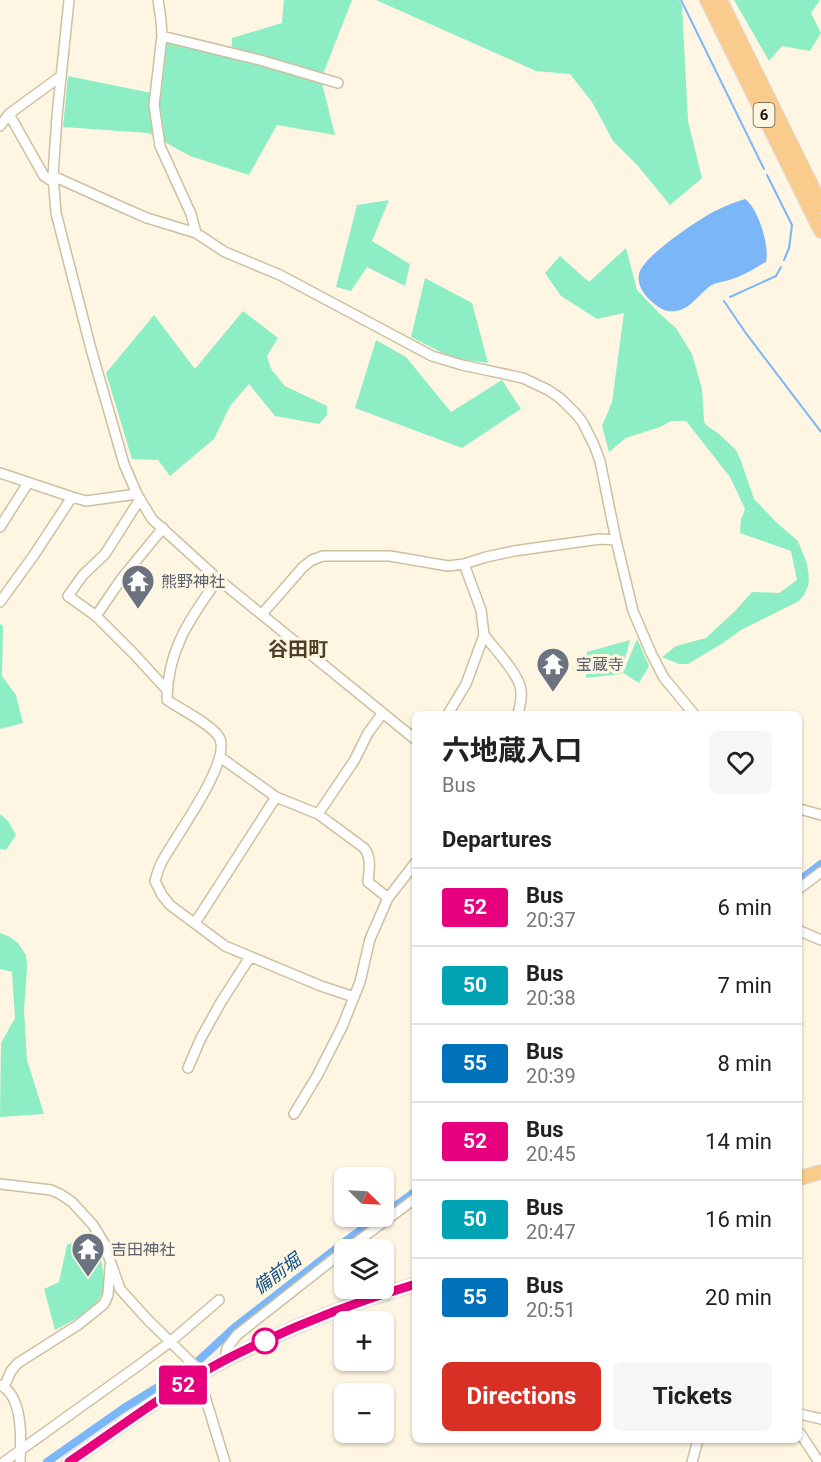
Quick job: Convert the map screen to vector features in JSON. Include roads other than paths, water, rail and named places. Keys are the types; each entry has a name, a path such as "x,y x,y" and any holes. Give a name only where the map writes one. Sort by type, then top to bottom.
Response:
{"highway":[{"name":"6","path":"707,0 821,231"},
{"name":"6","path":"720,0 821,205"},
{"path":"802,1178 821,1173"},
{"path":"69,1462 152,1405 225,1360 342,1308 412,1285"}],"street":[{"path":"69,0 53,179 56,213 123,464 138,497 152,519 218,579 412,738"},
{"path":"158,0 162,36 154,105 160,146 191,214 196,233"},
{"path":"162,36 260,60 338,83"},
{"path":"0,126 9,114 61,76"},
{"path":"9,114 44,176 147,218 196,233 225,252 280,275 432,356 523,378 560,398 577,415 600,461 633,611 664,678 692,711"},
{"path":"0,473 86,501 138,497"},
{"path":"0,527 28,483"},
{"path":"0,602 72,497"},
{"path":"138,497 105,554 82,575 68,596 96,616 135,654 167,690"},
{"path":"96,616 122,578 163,528"},
{"path":"262,614 297,572 317,557 390,556 448,566 514,551 600,539 616,540"},
{"path":"450,711 466,684 484,635 481,610 464,564"},
{"path":"218,579 191,616 177,645 171,666 167,700 209,727 218,736 222,744 220,757 206,790 163,860 155,881 170,905 225,946 321,986 354,997"},
{"path":"484,635 516,677 521,694 519,711"},
{"path":"318,814 382,714"},
{"path":"220,757 276,797 318,814 364,848 370,859 368,882 388,898"},
{"path":"195,924 276,797"},
{"path":"802,810 821,815"},
{"path":"294,1114 318,1076 342,1027 360,982 370,939 388,898 412,867"},
{"path":"802,886 821,872"},
{"path":"802,932 821,940"},
{"path":"188,1068 221,1002 250,957"},
{"path":"0,1184 51,1190 72,1202 93,1225 104,1243 120,1289 196,1367 225,1462"},
{"path":"360,1239 412,1201"},
{"path":"225,1360 227,1348 237,1335 334,1259"},
{"path":"20,1462 18,1413 9,1390 2,1386 18,1363 78,1325 104,1304 108,1295 111,1261"},
{"path":"4,1462 170,1342 219,1300"},
{"path":"802,1414 821,1419"},
{"path":"802,1436 819,1462"},
{"path":"692,1462 697,1443"}],"water":[{"path":"745,199 754,210 762,228 767,255 766,262 739,277 712,285 681,310 668,311 654,304 640,287 639,274 642,267 672,239 707,215"}],"waterway":[{"path":"681,0 764,169"},
{"path":"767,175 792,225 789,248 784,260"},
{"path":"730,297 776,276 781,267"},
{"path":"724,301 821,432"},
{"name":"備前堀","path":"802,878 821,864"},
{"name":"備前堀","path":"394,1207 412,1194"},
{"name":"備前堀","path":"197,1362 235,1327 365,1227"},
{"name":"備前堀","path":"47,1462 124,1408 192,1366"}],"place":[{"name":"熊野神社","path":"138,610"},
{"name":"宝蔵寺","path":"553,693"},
{"name":"吉田神社","path":"88,1278"}],"district":[{"name":"谷田町","path":"298,649"}]}
